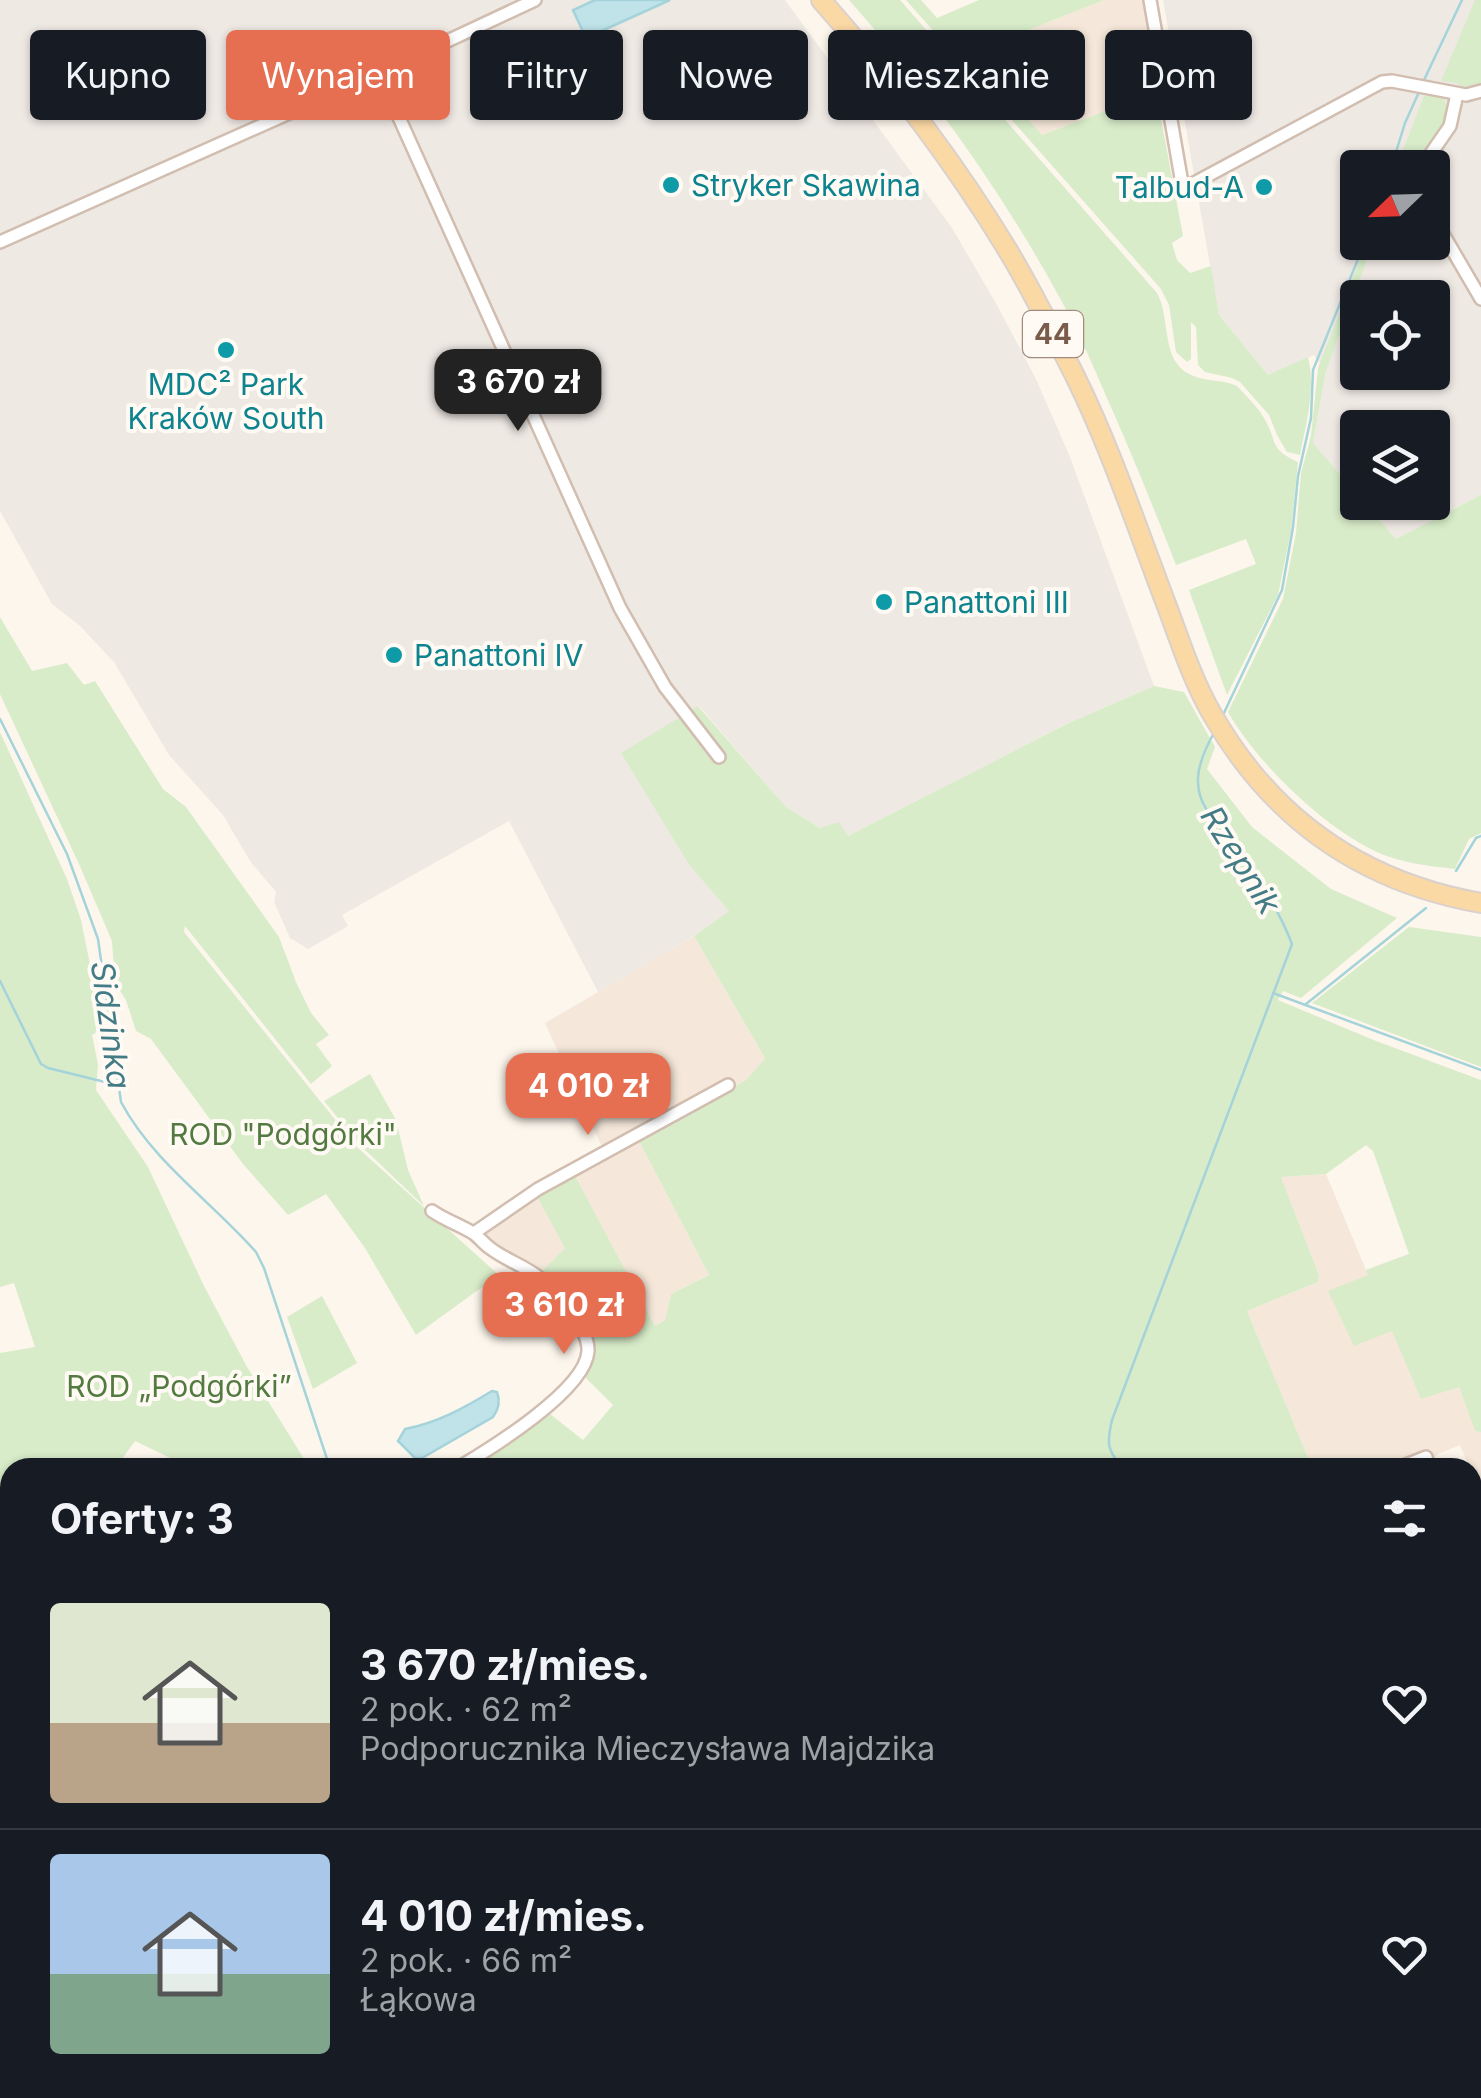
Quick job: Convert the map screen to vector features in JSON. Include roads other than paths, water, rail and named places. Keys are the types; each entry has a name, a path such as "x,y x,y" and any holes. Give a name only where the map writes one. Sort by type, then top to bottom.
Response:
{"main road":[{"name":"44","path":"821,0 888,78 944,154 1035,298 1078,382 1210,711 1245,765 1302,824 1342,852 1408,884 1481,903"}],"street":[{"path":"450,40 535,0"},
{"path":"1150,0 1183,189 1372,86 1392,81 1466,95 1481,91"},
{"path":"1433,150 1450,126 1458,94"},
{"path":"0,242 275,120"},
{"path":"400,120 620,608 665,687 719,757"},
{"path":"1450,246 1481,300"},
{"path":"474,1234 538,1189 728,1085"},
{"path":"432,1211 474,1234 552,1290 581,1326 588,1350 576,1378 554,1402 473,1458"}],"water":[{"path":"595,0 670,0 604,30 582,30 573,10"},
{"path":"492,1391 497,1392 499,1401 493,1417 422,1458 415,1458 398,1441 405,1429 450,1414"}],"waterway":[{"name":"Rzepnik","path":"1424,80 1462,0"},
{"name":"Rzepnik","path":"1397,150 1419,92"},
{"name":"Rzepnik","path":"1223,715 1282,590 1298,476 1311,418 1313,370 1358,260"},
{"name":"Sidzinka","path":"0,719 67,854 98,939 121,1102 166,1163 256,1252 327,1458"},
{"name":"Rzepnik","path":"1115,1458 1109,1445 1112,1420 1292,944 1238,848 1202,802 1199,770 1215,731"},
{"path":"1456,871 1481,836"},
{"path":"1306,1004 1426,908"},
{"path":"0,981 41,1064 118,1088"},
{"path":"1273,993 1481,1070"}],"place":[{"name":"Stryker Skawina","path":"671,185"},
{"name":"Talbud-A","path":"1264,187"},
{"name":"MDC² Park Kraków South","path":"226,350"},
{"name":"Panattoni III","path":"884,602"},
{"name":"Panattoni IV","path":"394,655"}],"park label":[{"name":"ROD \"Podgórki\"","path":"283,1134"},
{"name":"ROD „Podgórki”","path":"179,1386"}]}
